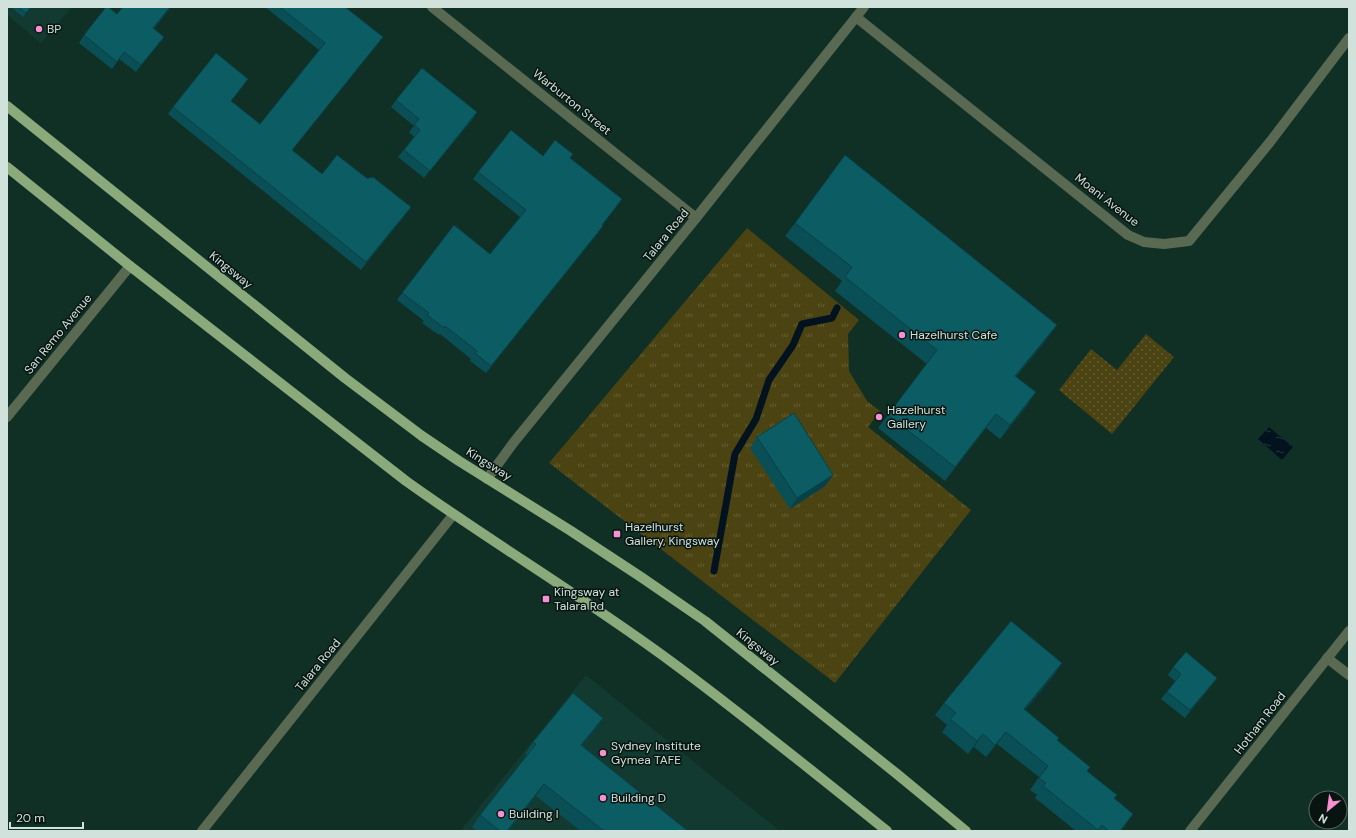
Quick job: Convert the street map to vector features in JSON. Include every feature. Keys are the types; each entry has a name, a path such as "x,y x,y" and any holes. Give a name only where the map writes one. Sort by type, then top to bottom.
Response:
{"main road":[{"name":"Kingsway","path":"7,106 345,378 422,436 487,479 578,535 705,621 966,831"},
{"path":"7,167 130,266 406,481 453,515 607,616 673,663 748,720 887,831"}],"street":[{"name":"Warburton Street","path":"432,7 696,218"},
{"name":"Talara Road","path":"487,479 514,442 696,218 864,7"},
{"name":"Moani Avenue","path":"856,17 1128,235 1144,242 1164,244 1189,241 1270,142 1349,38"},
{"name":"San Remo Avenue","path":"7,417 130,266"},
{"name":"Talara Road","path":"202,831 453,515"},
{"name":"Hotham Road","path":"1190,831 1349,631"},
{"path":"1327,658 1349,675"}],"shaded area":[{"name":"BP","path":"7,7 72,7 41,43 7,15"},
{"name":"Sydney Institute Gymea TAFE","path":"586,675 780,831 460,831"}],"green space":[{"path":"747,228 859,320 848,334 849,371 867,401 880,411 868,427 971,510 835,683 549,463"},
{"path":"1146,334 1174,357 1112,434 1059,390 1091,349 1117,370"}],"water":[{"path":"1269,427 1293,447 1282,460 1258,439"}],"building":[{"path":"18,7 31,7 26,13"},
{"path":"106,7 117,14 123,7 170,7 153,28 164,37 141,65 124,52 117,62 84,35"},
{"path":"280,7 345,7 383,37 292,150 322,174 337,155 368,179 373,177 411,207 366,262 173,107 216,53 248,79 231,101 260,124 325,43"},
{"path":"422,68 477,112 430,171 404,150 420,130 414,125 419,119 396,100"},
{"path":"511,130 543,156 555,140 573,154 570,158 622,199 602,225 603,226 491,366 475,353 477,351 445,326 444,328 427,315 429,313 402,293 454,225 490,254 526,210 478,172"},
{"path":"845,155 1057,325 1015,376 1036,392 1010,425 996,414 955,467 888,415 937,350 845,277 852,267 795,223"},
{"path":"794,413 833,475 797,498 757,437"},
{"path":"1011,621 1062,663 1024,709 1059,738 1057,740 1090,767 1087,771 1117,795 1114,798 1133,814 1120,831 1109,831 1102,825 1098,830 1043,786 1046,783 1039,778 1048,766 1006,732 995,745 983,734 977,741 950,719 956,713 944,703"},
{"path":"1186,652 1217,678 1190,710 1167,692 1181,674 1173,667"},
{"path":"573,693 603,718 581,745 688,831 604,831 544,784 507,831 500,831 480,815 536,744 533,742"}],"waterway":[{"path":"714,571 735,454 756,419 769,380 793,345 802,324 832,318 837,308"}],"place":[{"name":"BP","path":"39,29"},
{"name":"Hazelhurst Cafe","path":"902,335"},
{"name":"Hazelhurst Gallery","path":"879,417"},
{"name":"Hazelhurst Gallery, Kingsway","path":"617,534"},
{"name":"Kingsway at Talara Rd","path":"546,599"},
{"name":"Sydney Institute Gymea TAFE","path":"603,753"},
{"name":"Building D","path":"603,798"},
{"name":"Building I","path":"501,814"}]}
